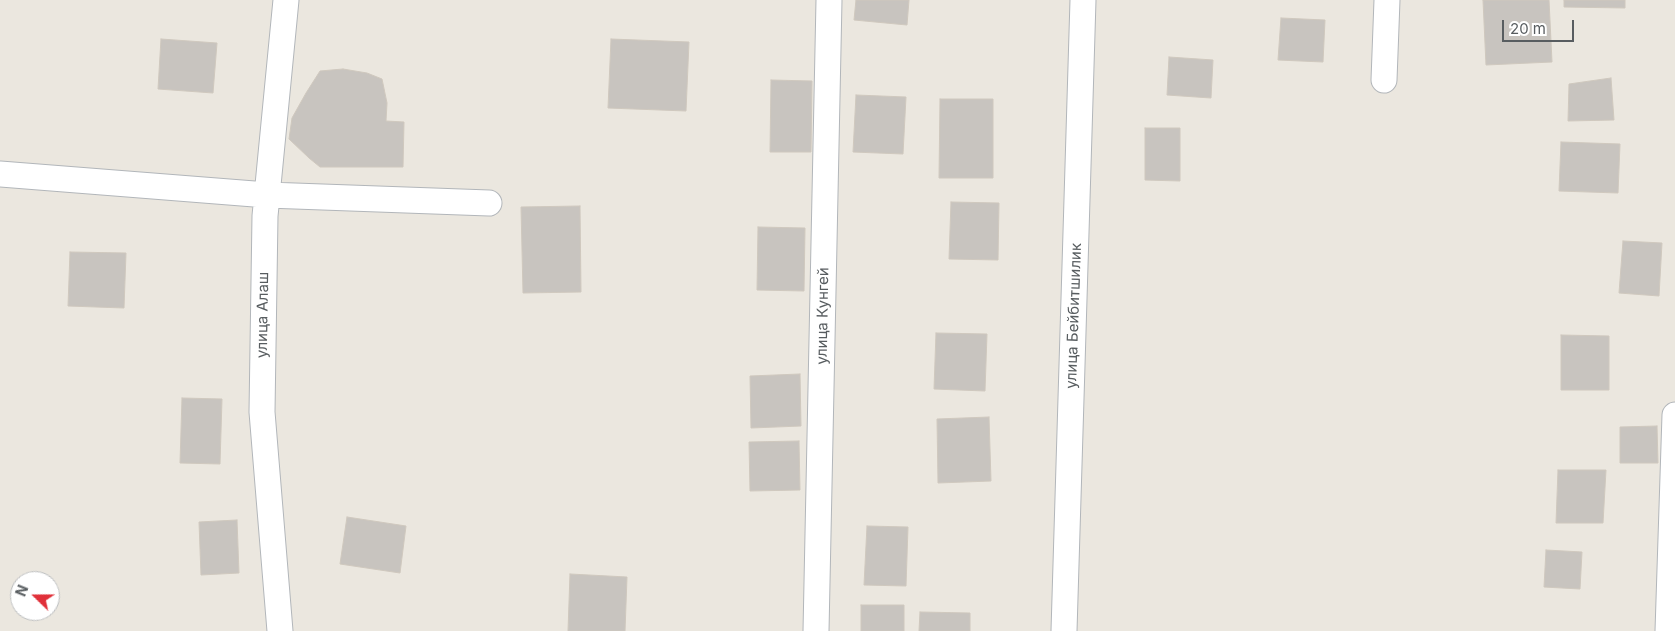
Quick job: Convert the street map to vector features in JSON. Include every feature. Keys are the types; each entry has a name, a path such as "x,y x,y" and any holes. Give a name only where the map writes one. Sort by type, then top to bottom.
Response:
{"street":[{"name":"улица Алаш","path":"280,631 262,412 265,226 286,0"},
{"name":"улица Кунгей","path":"816,631 829,0"},
{"name":"улица Бейбитшилик","path":"1064,631 1084,0"},
{"path":"1384,80 1387,0"},
{"path":"0,174 267,196 489,203"},
{"path":"1668,631 1675,414"}],"building":[{"path":"856,0 909,0 907,25 854,20"},
{"path":"1483,0 1549,0 1552,62 1486,65"},
{"path":"1564,0 1625,0 1625,8 1564,7"},
{"path":"1281,18 1325,20 1323,62 1278,60"},
{"path":"161,39 217,43 213,93 158,89"},
{"path":"611,39 689,42 686,111 608,108"},
{"path":"1169,57 1213,60 1211,98 1167,95"},
{"path":"343,69 367,73 382,79 387,103 386,121 404,122 403,167 320,167 289,139 292,118 320,71"},
{"path":"1611,78 1614,120 1568,121 1569,84"},
{"path":"771,80 812,81 811,152 770,152"},
{"path":"856,95 906,97 903,154 853,152"},
{"path":"940,99 993,99 993,178 939,178"},
{"path":"1145,128 1180,128 1180,181 1145,180"},
{"path":"1561,142 1620,144 1618,193 1559,191"},
{"path":"951,202 999,203 998,260 949,259"},
{"path":"580,206 581,292 523,293 521,207"},
{"path":"758,227 805,228 804,291 757,290"},
{"path":"1623,241 1662,243 1659,296 1619,293"},
{"path":"70,252 126,253 124,308 68,306"},
{"path":"936,333 987,334 985,391 934,389"},
{"path":"1561,335 1609,336 1609,390 1561,390"},
{"path":"800,374 801,426 751,428 750,376"},
{"path":"182,398 222,399 220,464 180,463"},
{"path":"989,417 991,481 938,483 937,419"},
{"path":"1657,426 1658,463 1620,463 1620,427"},
{"path":"799,441 800,490 750,491 749,442"},
{"path":"1558,470 1606,470 1603,523 1556,523"},
{"path":"347,517 406,526 400,573 340,564"},
{"path":"237,520 239,573 201,575 199,522"},
{"path":"867,526 908,527 906,586 864,585"},
{"path":"1546,550 1582,552 1580,589 1544,587"},
{"path":"570,574 627,577 625,631 568,631"},
{"path":"861,605 904,605 904,631 861,631"},
{"path":"920,612 970,613 970,631 919,631"}]}
